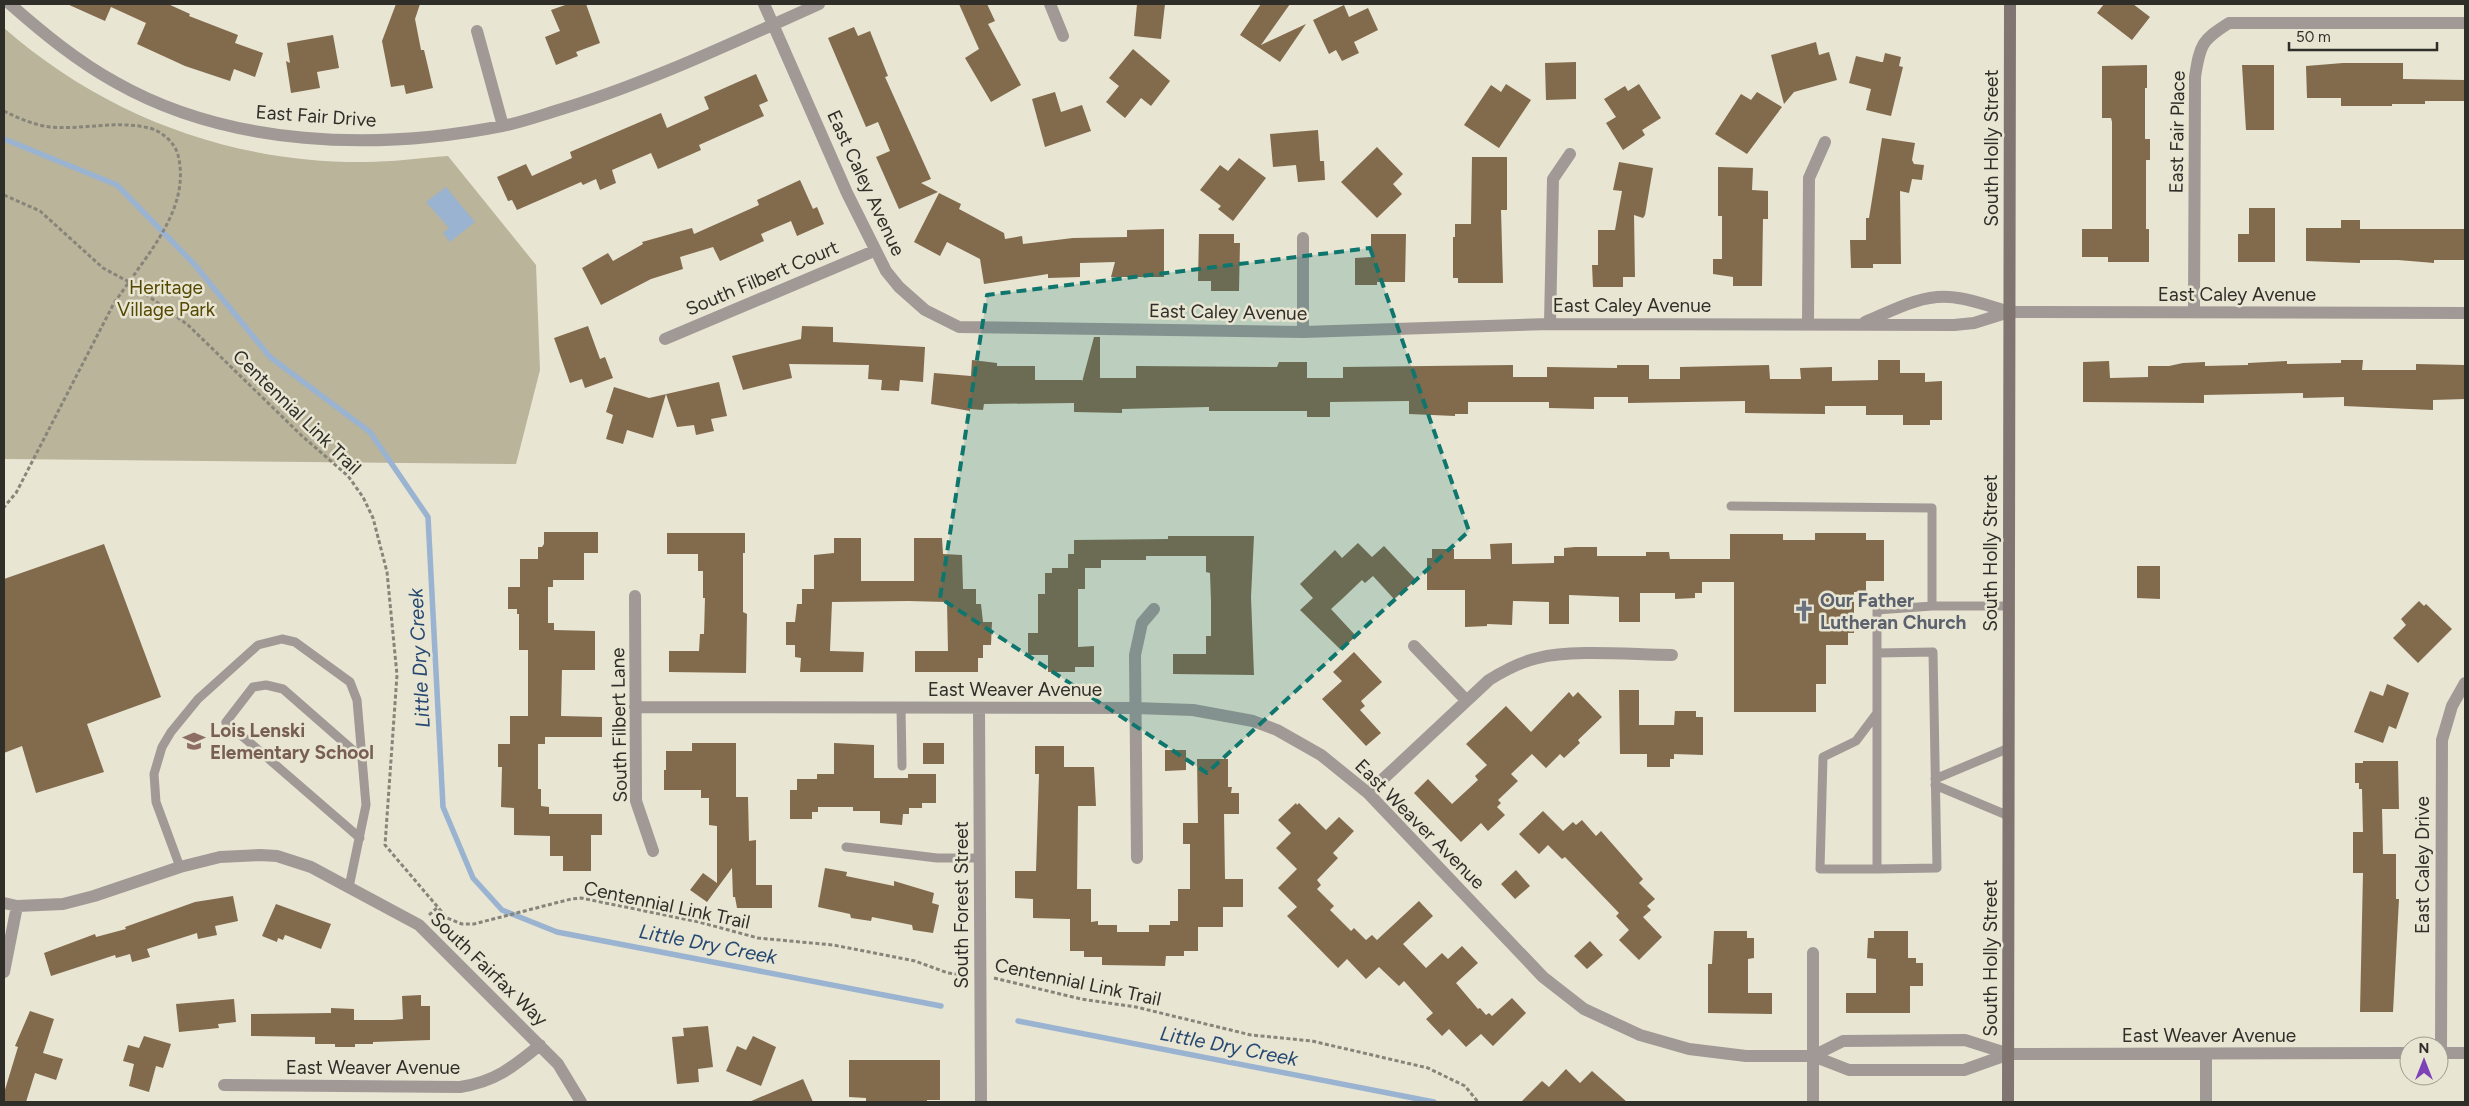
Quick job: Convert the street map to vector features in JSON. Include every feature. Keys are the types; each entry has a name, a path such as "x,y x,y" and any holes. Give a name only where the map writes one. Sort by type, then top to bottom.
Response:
{"main road":[{"name":"South Holly Street","path":"2008,1102 2010,4"}],"street":[{"name":"East Fair Drive","path":"10,4 42,32 115,83 157,102 199,117 243,129 286,136 338,140 384,140 503,126 620,89 819,4"},
{"path":"764,4 773,24"},
{"path":"1050,4 1063,36"},
{"name":"East Fair Place","path":"2194,312 2195,76 2199,51 2208,36 2229,23 2465,23"},
{"name":"East Caley Avenue","path":"773,24 874,251 886,271 925,310 959,327 1303,332 1550,324 1861,324 1954,326 1974,323 2009,312"},
{"path":"477,31 503,126"},
{"path":"1808,324 1809,178 1825,142"},
{"path":"1550,324 1553,179 1570,154"},
{"path":"1303,238 1303,332"},
{"name":"South Filbert Court","path":"664,339 874,251"},
{"name":"East Caley Avenue","path":"1861,324 1915,302 1931,298 1966,299 2009,312 2465,313"},
{"name":"South Filbert Lane","path":"635,596 636,801 653,851"},
{"path":"1137,858 1135,655 1142,623 1154,609"},
{"path":"1414,646 1466,700"},
{"path":"1368,793 1466,700 1489,680 1511,666 1540,657 1577,654 1672,655"},
{"name":"East Caley Drive","path":"2440,1036 2442,740 2452,706 2465,683"},
{"name":"East Weaver Avenue","path":"635,707 1135,708 1193,710 1253,721 1277,730 1321,755 1368,793 1543,977 1584,1009 1640,1035 1689,1049 1746,1056 1813,1056 1849,1070 1964,1070 2008,1054"},
{"name":"South Forest Street","path":"979,708 981,1102"},
{"name":"South Fairfax Way","path":"4,903 17,906 38,906 71,902 180,867 220,857 276,856 311,867 419,925 558,1064 582,1102"},
{"path":"4,972 17,906"},
{"path":"1813,953 1813,1102"},
{"name":"East Weaver Avenue","path":"1813,1056 1843,1042 1965,1040 2008,1054 2399,1053"},
{"name":"East Weaver Avenue","path":"224,1085 460,1087 490,1080 513,1067 540,1045"},
{"path":"2449,1053 2465,1053"},
{"path":"2206,1054 2206,1102"}],"lane":[{"path":"1732,506 1932,508 1932,606"},
{"path":"1877,869 1877,610 1932,606 2009,606"},
{"path":"180,867 156,802 154,774 156,760 170,732 198,699 258,645 273,640 295,642 350,682 359,708 366,805 349,887"},
{"path":"1877,653 1933,652 1937,868 1820,869 1823,757 1856,741 1877,713"},
{"path":"360,838 226,722 253,687 266,685 283,689 363,759"},
{"path":"901,707 902,766"},
{"path":"1936,782 2009,748"},
{"path":"1936,782 2009,816"},
{"path":"846,847 937,858 979,858"}],"path":[{"path":"4,111 22,120 50,127 131,126 151,128 165,136 176,147 181,168 180,195 172,214 150,252 114,302 16,493 4,507"},
{"name":"Centennial Link Trail","path":"4,194 40,211 103,268 129,282 188,325 301,435 348,476 363,497 373,518 387,572 396,658 397,675 385,845 447,918 462,924 474,924 581,898 699,922 758,938 834,945 915,962 948,973 998,978 1081,999 1136,1007 1251,1035 1312,1042 1428,1068 1465,1086 1478,1102"}],"highlighted area":[{"path":"1370,248 1469,531 1207,773 940,598 987,295"}],"green space":[{"name":"Heritage Village Park","path":"4,28 43,59 84,86 127,109 172,128 218,143 266,154 315,160 375,162 448,156 536,265 540,370 516,464 4,459"}],"water":[{"path":"446,187 475,222 450,242 443,233 449,228 426,202"}],"building":[{"path":"67,4 168,4 190,14 189,16 238,35 235,43 263,53 255,77 234,69 230,81 185,66 137,44 146,23 111,7 105,21"},
{"path":"396,4 420,4 415,19 421,50 424,50 433,88 406,94 404,85 391,87 382,41"},
{"path":"568,4 586,4 600,43 576,52 578,56 556,65 545,37 560,31 551,10"},
{"path":"959,4 987,4 995,21 988,24 1021,85 991,102 965,58 979,49"},
{"path":"1137,4 1165,4 1161,39 1134,36"},
{"path":"1261,4 1290,4 1261,45 1306,24 1280,62 1240,35"},
{"path":"2104,4 2133,4 2150,17 2132,40 2097,13"},
{"path":"1344,5 1349,17 1368,8 1378,30 1354,42 1359,53 1342,61 1336,50 1329,54 1313,20"},
{"path":"854,27 858,36 870,31 888,76 885,77 931,179 921,183 938,192 899,209 876,157 890,151 878,122 866,127 828,38"},
{"path":"333,35 339,68 317,72 320,88 291,93 286,61 290,63 287,43"},
{"path":"1816,42 1819,55 1829,52 1837,80 1794,92 1784,104 1771,55"},
{"path":"1133,49 1170,81 1151,106 1141,98 1125,118 1106,102 1119,86 1109,78"},
{"path":"1885,53 1901,57 1899,66 1903,67 1891,116 1866,110 1871,89 1849,83 1856,56 1883,62"},
{"path":"1576,62 1576,99 1546,100 1545,63"},
{"path":"2343,63 2403,63 2403,79 2465,80 2465,101 2425,101 2425,104 2392,104 2392,106 2341,106 2341,98 2307,98 2306,66"},
{"path":"2147,65 2145,139 2150,139 2150,160 2146,160 2146,229 2149,229 2149,262 2108,262 2108,257 2082,257 2082,229 2112,229 2112,122 2111,118 2102,118 2102,66"},
{"path":"2242,65 2274,65 2274,130 2246,130"},
{"path":"756,74 768,101 759,105 764,116 699,145 701,150 658,169 651,153 612,170 616,183 600,190 596,179 583,185 581,182 517,210 512,200 508,201 497,177 526,164 532,176 572,158 570,152 661,113 667,128 709,109 704,97"},
{"path":"1506,84 1531,100 1499,148 1464,125 1491,85 1501,92"},
{"path":"1639,84 1661,118 1642,130 1645,135 1623,150 1606,123 1616,117 1604,99 1625,86 1628,91"},
{"path":"1055,92 1061,112 1082,105 1091,131 1045,147 1032,99"},
{"path":"1757,92 1782,107 1747,154 1715,134 1741,94 1751,100"},
{"path":"1318,130 1320,161 1324,161 1325,180 1298,182 1296,165 1273,167 1270,134"},
{"path":"1882,138 1915,143 1912,160 1914,164 1924,165 1922,180 1912,179 1909,193 1900,191 1901,264 1873,264 1873,268 1851,268 1850,240 1866,240 1866,218 1869,218"},
{"path":"1377,147 1403,174 1393,184 1402,194 1377,218 1341,182"},
{"path":"1472,157 1507,157 1507,210 1501,210 1503,283 1458,283 1458,278 1453,278 1453,237 1455,237 1455,224 1471,224"},
{"path":"1239,158 1266,178 1233,221 1218,209 1221,206 1200,190 1220,165 1228,171"},
{"path":"1619,162 1653,168 1645,215 1643,218 1634,215 1635,277 1623,277 1623,287 1593,287 1592,265 1598,265 1598,230 1615,230 1622,191 1613,190"},
{"path":"1718,167 1753,168 1752,190 1768,191 1768,219 1763,219 1762,286 1733,286 1733,277 1713,274 1713,259 1722,259 1722,216 1718,216"},
{"path":"800,180 813,209 817,207 824,224 797,236 791,221 761,234 764,241 720,261 713,247 680,257 683,269 651,279 601,305 582,268 608,253 613,261 643,244 642,242 692,228 694,234 759,205 757,200"},
{"path":"939,193 961,204 959,209 1004,233 1005,239 1022,236 1023,244 1073,238 1127,237 1127,230 1164,229 1164,277 1111,277 1115,262 1080,263 1080,277 1048,278 1048,274 984,284 980,259 947,242 940,256 914,242"},
{"path":"2249,208 2275,208 2275,262 2238,262 2238,234 2249,234"},
{"path":"2341,220 2360,220 2360,229 2465,229 2465,260 2434,260 2434,263 2398,260 2360,260 2360,263 2306,261 2306,228 2341,228"},
{"path":"1199,234 1234,234 1234,243 1240,243 1239,291 1211,291 1211,281 1198,281"},
{"path":"1371,234 1406,234 1405,282 1377,282 1377,285 1355,285 1355,258 1371,257"},
{"path":"588,326 600,359 605,357 613,378 585,388 582,379 570,383 554,338"},
{"path":"802,326 833,327 833,342 925,347 923,382 900,380 899,391 881,390 882,380 868,379 869,365 789,364 792,378 743,390 732,356 801,339"},
{"path":"1094,337 1100,337 1100,378 1136,378 1136,366 1277,367 1279,362 1307,362 1307,378 1343,378 1343,367 1513,365 1513,377 1547,377 1547,367 1617,368 1617,365 1649,365 1649,379 1680,379 1680,367 1769,365 1770,379 1801,379 1800,368 1832,367 1832,381 1878,380 1878,360 1900,360 1900,373 1925,373 1925,382 1942,381 1942,420 1930,420 1930,425 1903,425 1903,415 1866,415 1866,406 1825,406 1825,414 1745,413 1745,401 1628,403 1628,397 1594,397 1594,409 1549,408 1549,402 1468,402 1468,414 1455,414 1455,416 1409,414 1409,401 1330,402 1330,417 1307,417 1307,411 1209,411 1209,407 1122,409 1122,413 1074,412 1074,403 984,404 983,410 970,409 970,411 931,404 934,373 971,376 972,360 997,363 997,366 1035,366 1035,380 1082,380 1082,382"},
{"path":"2341,360 2363,360 2362,370 2416,370 2416,364 2465,365 2465,399 2433,400 2433,410 2344,406 2344,397 2303,398 2303,393 2204,395 2204,403 2083,402 2083,362 2109,361 2110,378 2148,377 2148,366 2169,366 2183,363 2205,362 2205,366 2248,365 2248,363 2287,361 2287,364 2341,363"},
{"path":"719,382 727,416 711,419 714,431 696,435 694,425 677,427 666,394"},
{"path":"614,387 649,398 666,394 653,438 627,430 623,444 606,439 613,415 606,412"},
{"path":"544,532 598,532 598,553 584,553 584,580 553,580 553,587 548,587 548,623 554,623 554,630 595,631 595,670 562,670 561,716 602,717 602,737 545,737 545,744 538,744 538,789 541,789 541,806 549,807 549,814 602,814 602,835 591,835 591,871 563,871 563,856 550,856 550,836 514,835 514,808 501,807 502,767 498,767 498,744 510,744 510,716 528,716 528,650 519,650 519,614 517,614 517,609 508,609 508,587 520,587 520,559 538,559 538,547 542,547 544,544"},
{"path":"667,533 745,533 743,612 747,614 746,673 669,672 669,651 699,651 700,634 704,634 705,598 703,598 703,571 698,571 698,554 667,554"},
{"path":"1815,533 1866,533 1866,540 1884,540 1884,581 1866,581 1866,592 1854,592 1854,633 1848,633 1848,645 1826,645 1826,684 1816,684 1816,712 1734,712 1734,582 1702,582 1702,593 1695,593 1695,598 1675,599 1675,593 1640,593 1640,622 1619,622 1619,597 1569,595 1569,624 1549,624 1549,602 1513,601 1512,625 1487,624 1487,626 1465,627 1465,590 1427,590 1427,558 1432,558 1432,549 1454,549 1454,559 1491,559 1490,544 1512,543 1512,564 1554,563 1554,556 1564,556 1564,548 1575,547 1597,547 1597,556 1646,556 1646,552 1669,552 1670,559 1730,559 1730,534 1783,534 1783,540 1815,540"},
{"path":"1168,536 1254,536 1251,597 1254,675 1173,674 1173,654 1206,654 1206,636 1211,636 1211,602 1210,573 1206,572 1206,556 1146,556 1146,560 1101,560 1101,568 1085,568 1085,589 1078,589 1078,647 1094,646 1094,667 1075,667 1075,672 1048,672 1048,655 1028,655 1028,633 1038,633 1038,594 1045,594 1045,573 1052,573 1052,568 1068,568 1068,554 1074,554 1074,540 1168,539"},
{"path":"834,538 861,538 861,581 914,581 914,538 942,538 943,554 962,555 963,589 976,589 976,604 981,604 983,622 992,622 991,645 983,645 983,658 978,658 978,672 915,672 915,651 948,651 947,602 908,601 832,602 830,651 864,652 863,672 800,672 801,658 795,657 795,645 786,645 786,622 795,622 797,604 802,604 802,589 814,589 814,555 834,553"},
{"path":"1358,543 1372,557 1384,546 1416,580 1394,599 1373,576 1365,583 1362,580 1331,609 1356,636 1341,650 1300,610 1313,598 1300,584 1335,550 1342,558"},
{"path":"104,544 161,697 87,724 104,772 36,793 22,746 4,753 4,579"},
{"path":"2137,566 2160,566 2160,599 2137,598"},
{"path":"2419,601 2424,606 2426,604 2452,629 2418,663 2393,638 2406,625 2401,619"},
{"path":"1354,652 1382,682 1361,701 1365,706 1360,710 1381,733 1366,746 1322,699 1342,681 1333,672"},
{"path":"2387,684 2409,693 2396,729 2389,726 2383,743 2354,732 2370,691 2383,696"},
{"path":"1619,690 1639,690 1639,725 1674,725 1675,711 1696,711 1696,717 1703,717 1703,755 1674,754 1674,759 1670,759 1670,767 1647,767 1647,754 1620,754"},
{"path":"1569,692 1573,697 1578,692 1602,717 1578,740 1580,743 1564,758 1560,754 1546,768 1532,754 1511,774 1518,781 1498,800 1501,803 1497,807 1505,815 1488,831 1481,823 1461,842 1414,793 1428,779 1452,804 1478,780 1475,776 1487,765 1466,744 1506,706 1531,732"},
{"path":"692,743 736,743 736,797 748,797 749,841 756,840 756,885 772,885 772,908 737,908 735,897 733,897 732,868 707,902 690,890 703,873 717,883 717,826 709,825 709,798 701,798 701,790 664,790 664,770 666,770 666,751 692,751"},
{"path":"834,743 874,745 874,778 908,778 908,774 936,774 936,803 922,803 922,808 909,808 909,814 903,814 902,825 880,823 880,811 853,811 853,807 818,807 818,812 812,812 812,819 790,819 790,790 797,790 797,779 817,779 817,774 834,774"},
{"path":"923,743 944,743 944,764 923,764"},
{"path":"1035,746 1064,746 1064,767 1094,767 1096,806 1078,806 1077,889 1091,889 1091,922 1098,921 1098,925 1117,925 1117,932 1149,932 1149,925 1170,925 1170,921 1178,921 1178,889 1190,889 1190,844 1183,844 1183,823 1198,823 1197,759 1228,759 1228,787 1232,787 1231,793 1239,793 1239,814 1224,814 1225,879 1243,879 1243,907 1223,907 1223,927 1198,927 1198,951 1184,951 1184,956 1166,956 1165,966 1102,965 1102,957 1084,957 1084,951 1070,951 1070,919 1033,918 1033,899 1015,898 1015,871 1036,871 1039,774 1035,774"},
{"path":"1165,750 1186,750 1186,770 1165,771"},
{"path":"2363,761 2398,761 2399,809 2382,809 2383,854 2396,854 2396,899 2399,899 2393,1012 2360,1012 2363,873 2353,873 2353,832 2363,832 2362,789 2359,789 2359,783 2355,783 2355,763 2363,763"},
{"path":"1296,803 1297,805 1299,803 1326,830 1339,817 1354,831 1333,853 1338,858 1317,880 1321,885 1317,889 1334,906 1330,910 1351,931 1354,928 1366,940 1372,935 1377,940 1419,901 1433,916 1403,944 1426,968 1442,953 1448,959 1462,946 1478,963 1456,983 1478,1009 1480,1008 1486,1015 1489,1013 1492,1016 1512,998 1526,1013 1493,1046 1481,1034 1466,1047 1449,1029 1442,1036 1426,1019 1433,1013 1404,981 1399,986 1379,967 1366,979 1347,959 1338,968 1287,916 1297,907 1278,888 1297,869 1276,848 1291,833 1278,820"},
{"path":"1543,811 1563,831 1573,822 1576,825 1582,820 1596,836 1601,831 1643,879 1639,883 1655,899 1647,906 1651,910 1643,917 1662,937 1639,960 1619,940 1629,930 1616,916 1619,913 1565,857 1562,859 1548,845 1539,854 1519,834"},
{"path":"825,868 847,872 846,876 894,886 894,881 934,893 932,903 939,905 933,933 913,930 912,925 872,917 871,921 851,918 850,914 818,907"},
{"path":"1516,870 1530,886 1515,899 1501,884"},
{"path":"233,896 238,921 215,926 217,935 198,939 197,933 147,949 150,957 132,962 130,954 116,958 115,955 51,976 44,953 95,934 96,937 126,929 125,927 195,902"},
{"path":"276,904 331,924 321,949 285,935 283,940 278,938 277,942 262,936"},
{"path":"1714,931 1747,931 1747,938 1754,938 1754,958 1748,959 1748,993 1772,993 1772,1014 1708,1013 1708,964 1712,964"},
{"path":"1874,931 1908,931 1908,958 1916,958 1916,963 1923,963 1923,986 1910,986 1910,1013 1846,1013 1846,993 1876,993 1876,959 1867,958 1868,938 1874,938"},
{"path":"1590,941 1603,955 1587,969 1574,956"},
{"path":"421,995 421,1006 430,1006 430,1040 373,1042 373,1044 355,1044 355,1047 335,1047 335,1044 315,1044 315,1037 251,1036 251,1014 331,1013 331,1008 354,1009 354,1020 403,1019 402,996"},
{"path":"234,999 236,1022 218,1024 219,1028 179,1032 176,1004"},
{"path":"30,1011 54,1019 43,1053 63,1059 56,1080 35,1073 26,1102 4,1102 4,1093 18,1047 15,1046"},
{"path":"708,1026 713,1067 698,1069 699,1082 677,1084 672,1037 684,1036 683,1028"},
{"path":"144,1036 171,1044 163,1068 156,1066 149,1092 129,1086 134,1064 123,1061 128,1045 139,1048"},
{"path":"753,1036 776,1047 761,1086 726,1071 737,1046 746,1050"},
{"path":"849,1060 940,1060 940,1100 927,1100 927,1102 866,1102 866,1098 849,1097"},
{"path":"1566,1069 1580,1083 1592,1071 1627,1102 1521,1102 1542,1081 1549,1087"},
{"path":"803,1079 813,1102 749,1102"}],"waterway":[{"name":"Little Dry Creek","path":"4,139 117,185 194,264 270,357 370,432 428,517 443,807 473,878 502,910 557,932 941,1006"},
{"name":"Little Dry Creek","path":"1018,1021 1434,1102"}],"place":[{"name":"Our Father Lutheran Church","path":"1804,611"},
{"name":"Lois Lenski Elementary School","path":"194,741"}]}
